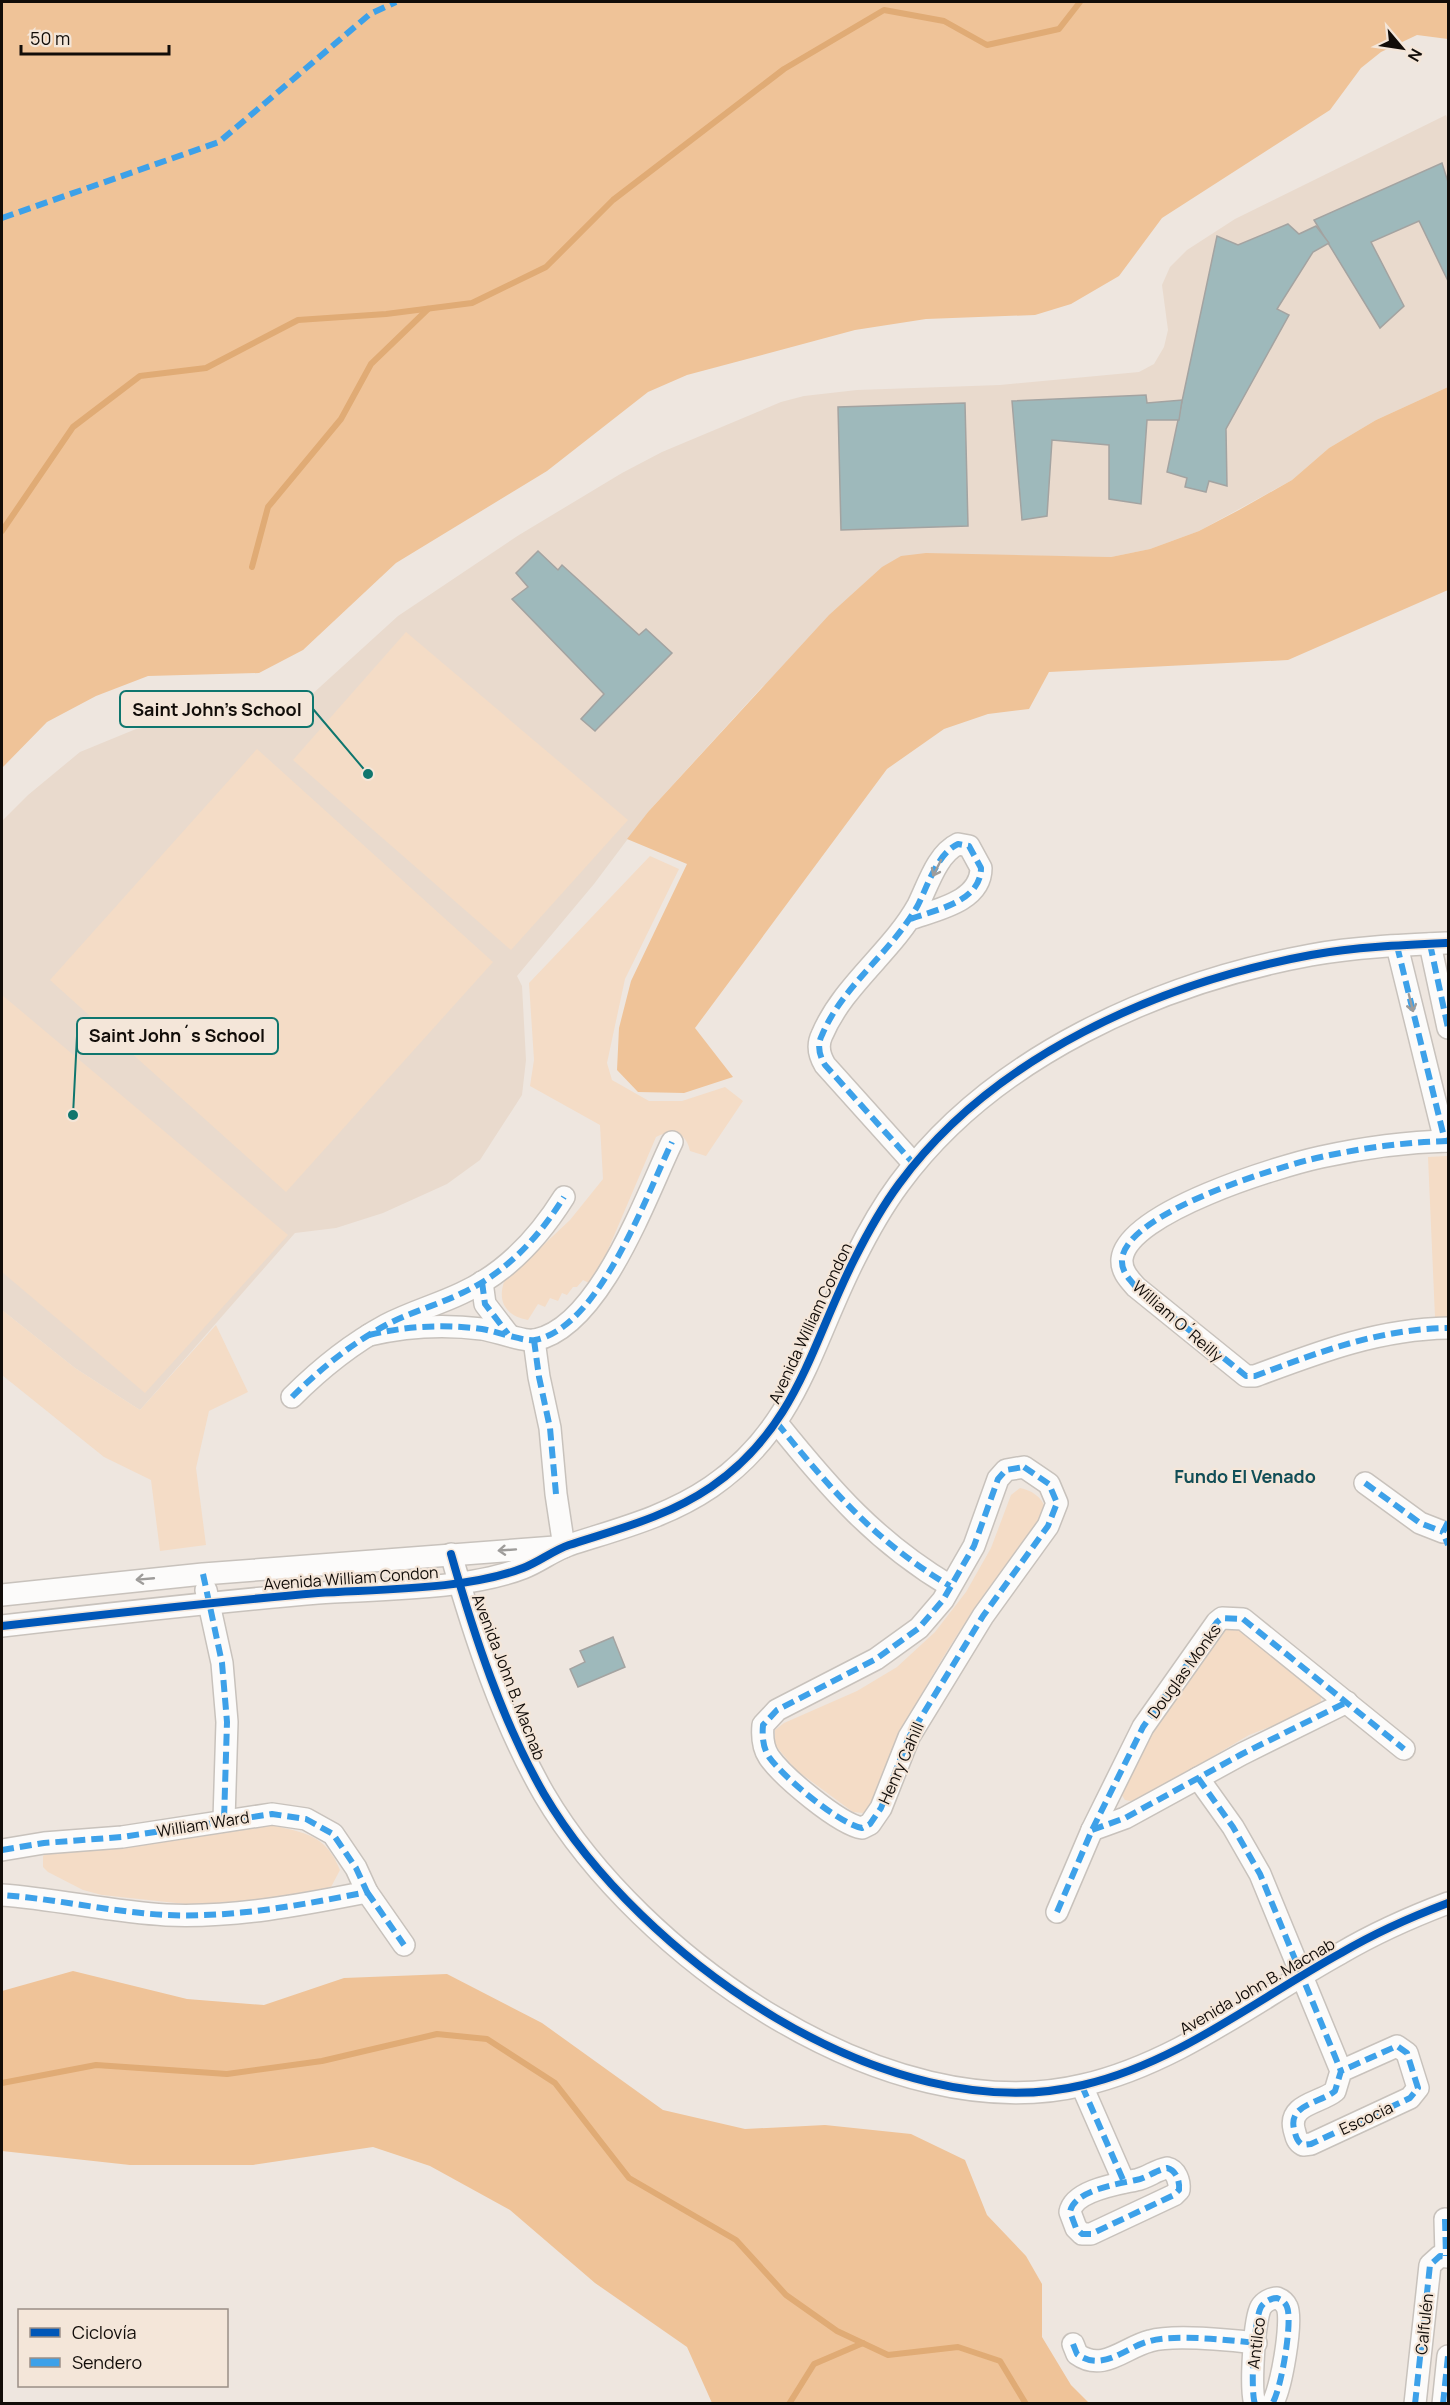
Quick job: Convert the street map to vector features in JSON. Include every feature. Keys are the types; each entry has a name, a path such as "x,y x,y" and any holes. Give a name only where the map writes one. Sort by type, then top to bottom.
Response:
{"street":[{"path":"910,919 849,993 826,1027 819,1044 825,1065 914,1164"},
{"path":"1439,944 1449,1028"},
{"name":"Avenida William Condon","path":"2,1626 209,1602 459,1583 522,1569 564,1547 620,1531 695,1497 731,1472 777,1423 802,1380 853,1261 886,1203 914,1164 959,1118 1010,1078 1043,1056 1113,1018 1171,994 1238,972 1308,956 1397,946 1439,944"},
{"name":"William O´Reilly","path":"1397,946 1447,1141 1320,1158 1227,1185 1177,1209 1146,1228 1132,1240 1122,1260 1124,1271 1136,1287 1246,1376 1255,1376 1357,1340 1406,1331 1449,1328"},
{"path":"369,1335 402,1327 429,1326 508,1334 534,1340 566,1323 602,1285 672,1142"},
{"path":"292,1397 328,1363 369,1335 482,1282 501,1269 536,1236 564,1197"},
{"path":"482,1282 485,1304 508,1334"},
{"path":"534,1340 538,1377 550,1428 564,1547"},
{"path":"777,1423 832,1491 866,1524 915,1565 950,1586"},
{"name":"Henry Cahill","path":"1024,1467 1049,1484 1057,1503 1048,1526 983,1616 909,1737 876,1818 862,1828 852,1826 811,1798 770,1757 762,1739 763,1725 777,1710 876,1659 919,1628 943,1600 950,1586 974,1546 998,1479 1006,1470 1024,1467"},
{"path":"1365,1483 1420,1523 1447,1533"},
{"name":"Avenida William Condon","path":"2,1595 203,1574 564,1547"},
{"name":"Avenida John B. Macnab","path":"451,1554 459,1583 517,1740 544,1794 565,1826 611,1884 661,1935 688,1958 786,2022 890,2072 941,2085 987,2091 1047,2091 1082,2086 1134,2068 1194,2039 1377,1934 1449,1903"},
{"path":"203,1574 222,1663 227,1722 224,1820"},
{"name":"Douglas Monks","path":"1057,1912 1092,1830 1143,1727 1222,1618 1243,1619 1404,1749"},
{"path":"1092,1830 1125,1818 1347,1702"},
{"path":"1198,1778 1250,1855 1341,2071"},
{"name":"William Ward","path":"2,1850 122,1837 272,1814 306,1819 322,1826 340,1842 367,1892 404,1945"},
{"path":"2,1895 165,1915 199,1915 252,1912 367,1892"},
{"name":"Escocia","path":"1397,2046 1407,2053 1418,2088 1410,2098 1311,2144 1299,2143 1293,2124 1294,2115 1300,2109 1335,2091 1341,2071 1397,2046"},
{"path":"1082,2086 1124,2182"},
{"path":"1167,2168 1174,2171 1179,2186 1174,2194 1091,2234 1078,2232 1070,2212 1073,2202 1103,2187 1124,2182 1137,2180 1167,2168"},
{"name":"Calfulén","path":"1415,2403 1430,2265 1440,2256 1448,2257 1445,2219"},
{"name":"Antilco","path":"1255,2403 1251,2382 1261,2307 1272,2298 1284,2301 1289,2314 1278,2392 1272,2403"},
{"path":"1072,2344 1077,2354 1092,2361 1107,2360 1138,2344 1164,2337 1256,2343"},
{"name":"Calfulén","path":"1443,2403 1449,2356"}],"shaded area":[{"path":"2,2 1448,2 1448,39 1417,35 1381,52 1361,68 1330,110 1162,218 1119,276 1071,304 1035,315 926,319 855,330 687,375 648,392 547,471 396,563 303,650 259,673 148,676 96,696 47,722 2,768"},
{"path":"1446,115 1448,120 1448,387 1376,420 1329,448 1292,480 1199,531 1150,549 1111,557 990,555 762,687 648,812 594,884 517,976 522,986 526,1060 522,1095 480,1160 447,1184 383,1213 336,1228 295,1233 140,1410 75,1368 2,1310 2,821 28,795 80,752 136,729 289,708 309,697 398,616 519,535 622,473 662,452 781,402 804,396 857,390 1000,385 1139,372 1154,364 1164,347 1168,330 1162,285 1170,267 1187,250 1235,219"},
{"path":"1448,387 1448,590 1288,660 1049,672 1029,709 988,714 944,729 887,769 695,1028 733,1077 684,1093 638,1092 617,1070 619,1028 631,981 687,864 627,839 648,812 829,615 882,567 901,556 926,553 1111,557 1150,549 1199,531 1239,510 1292,480 1329,448 1376,420"},
{"path":"406,632 628,820 511,950 293,760"},
{"path":"257,749 493,962 286,1192 50,980"},
{"path":"650,856 679,869 625,979 607,1063 612,1080 649,1101 682,1101 725,1087 743,1101 706,1156 690,1151 685,1140 678,1134 668,1133 656,1137 593,1285 583,1280 567,1295 562,1293 558,1301 550,1298 545,1307 538,1304 528,1320 509,1312 502,1296 504,1282 570,1220 603,1179 600,1125 530,1086 534,1060 529,983"},
{"path":"2,995 288,1235 145,1393 2,1272"},
{"path":"1448,1156 1448,1317 1435,1317 1428,1157"},
{"path":"2,1310 75,1368 140,1410 216,1325 248,1392 209,1411 196,1468 206,1545 160,1551 151,1480 104,1457 2,1375"},
{"path":"1020,1488 1039,1497 1045,1508 1025,1541 985,1593 936,1670 907,1722 871,1806 863,1813 853,1812 796,1770 775,1745 775,1730 784,1723 857,1691 897,1667 935,1632 966,1592 991,1548 1011,1495"},
{"path":"1236,1624 1321,1697 1321,1704 1318,1708 1249,1735 1136,1802 1125,1800 1121,1794 1148,1735 1225,1627"},
{"path":"271,1825 304,1833 321,1842 328,1849 340,1870 331,1887 302,1894 204,1906 102,1895 83,1890 48,1872 43,1867 43,1856 48,1852"},
{"path":"73,1971 187,1999 264,2005 344,1978 447,1974 542,2023 663,2110 745,2129 825,2125 911,2134 965,2160 987,2215 1026,2256 1042,2284 1042,2337 1071,2385 1089,2403 712,2403 687,2347 595,2283 510,2210 430,2166 373,2147 253,2165 130,2165 2,2151 2,1991"}],"building":[{"path":"1442,163 1448,182 1448,281 1419,221 1371,242 1404,306 1380,328 1314,220"},
{"path":"1288,224 1299,234 1316,226 1329,243 1313,252 1277,309 1289,315 1226,429 1227,486 1209,481 1206,492 1185,487 1187,478 1167,472 1217,236 1238,245"},
{"path":"1146,395 1147,403 1182,400 1179,420 1147,420 1141,504 1109,499 1109,445 1052,440 1047,516 1022,520 1012,401"},
{"path":"965,403 968,526 841,530 838,407"},
{"path":"538,551 558,570 562,565 639,635 646,629 672,653 595,731 581,719 604,694 512,599 528,587 516,573"},
{"path":"613,1637 625,1667 578,1687 570,1669 585,1662 580,1651"}],"waterway":[{"path":"2,531 73,427 140,376 206,368 298,320 386,314 472,303 546,267 613,200 784,69 884,10 944,21 987,45 1059,29 1080,2"},
{"path":"252,567 268,507 341,419 371,364 428,309"},
{"path":"2,2083 96,2065 227,2074 322,2061 437,2034 487,2039 555,2083 629,2178 736,2240 786,2295 837,2331 888,2355 958,2347 1000,2361 1026,2404"},
{"path":"789,2404 814,2364 863,2343"}],"marked path":[{"path":"2,218 219,142 370,14 396,2"},
{"path":"910,919 955,903 973,889 979,880 981,868 969,846 958,844 944,855 907,922 842,1000 831,1017 819,1046 825,1065 914,1164"},
{"path":"1430,944 1448,1028"},
{"path":"1397,946 1445,1141"},
{"path":"1448,1141 1368,1148 1301,1162 1241,1181 1176,1208 1149,1224 1130,1241 1122,1259 1124,1271 1136,1287 1246,1376 1255,1376 1373,1337 1423,1329 1448,1328"},
{"path":"369,1335 439,1326 482,1329 535,1340 558,1330 580,1311 600,1286 634,1225 672,1142"},
{"path":"292,1397 336,1358 373,1332 395,1320 462,1293 493,1275 532,1240 564,1197"},
{"path":"482,1282 485,1304 508,1334"},
{"path":"534,1340 550,1428 556,1494"},
{"path":"777,1423 816,1471 877,1533 950,1586"},
{"path":"1024,1467 1049,1484 1057,1503 1048,1526 983,1616 909,1737 881,1808 870,1824 862,1828 852,1825 812,1799 776,1766 765,1750 763,1725 777,1710 876,1659 919,1628 943,1600 974,1546 998,1479 1006,1470 1024,1467"},
{"path":"1365,1483 1420,1523 1443,1532"},
{"path":"1448,1522 1443,1532 1448,1545"},
{"path":"203,1574 222,1663 227,1722 224,1820"},
{"path":"1057,1912 1092,1830 1143,1727 1222,1618 1243,1619 1404,1749"},
{"path":"1092,1830 1125,1818 1242,1754 1347,1702"},
{"path":"1198,1778 1233,1827 1260,1874 1341,2071 1335,2091 1307,2105 1296,2114 1293,2121 1294,2129 1298,2140 1303,2145 1311,2144 1410,2098 1418,2088 1407,2053 1397,2046 1341,2071"},
{"path":"2,1850 44,1843 122,1837 272,1814 306,1819 333,1834 356,1868 367,1892 317,1902 217,1915 166,1915 2,1895"},
{"path":"367,1892 404,1945"},
{"path":"1082,2086 1124,2182"},
{"path":"1167,2168 1175,2173 1179,2183 1179,2190 1174,2195 1091,2234 1082,2234 1076,2228 1070,2212 1073,2204 1079,2198 1098,2189 1140,2179 1167,2168"},
{"path":"1445,2219 1446,2256"},
{"path":"1415,2404 1430,2265 1440,2256 1448,2257"},
{"path":"1255,2404 1253,2370 1259,2314 1264,2303 1277,2298 1287,2307 1288,2326 1282,2371 1272,2404"},
{"path":"1073,2344 1077,2354 1096,2361 1114,2357 1141,2344 1160,2339 1202,2338 1256,2343"},
{"path":"1443,2404 1448,2356"}],"cycle path":[{"path":"2,1626 239,1600 450,1585 476,1581 523,1568 563,1547 642,1521 677,1506 711,1487 740,1463 764,1438 783,1411 799,1382 855,1258 887,1202 937,1139 982,1098 1031,1063 1083,1032 1139,1006 1196,985 1254,968 1328,952 1448,943"},
{"path":"451,1554 479,1646 515,1737 544,1794 586,1855 641,1914 705,1970 776,2018 851,2056 929,2082 1007,2093 1083,2085 1152,2062 1216,2028 1354,1946 1393,1926 1448,1903"}],"place":[{"name":"Saint John's School","path":"368,774"},
{"name":"Saint John´s School","path":"73,1115"}],"district":[{"name":"Fundo El Venado","path":"1245,1477"}]}
